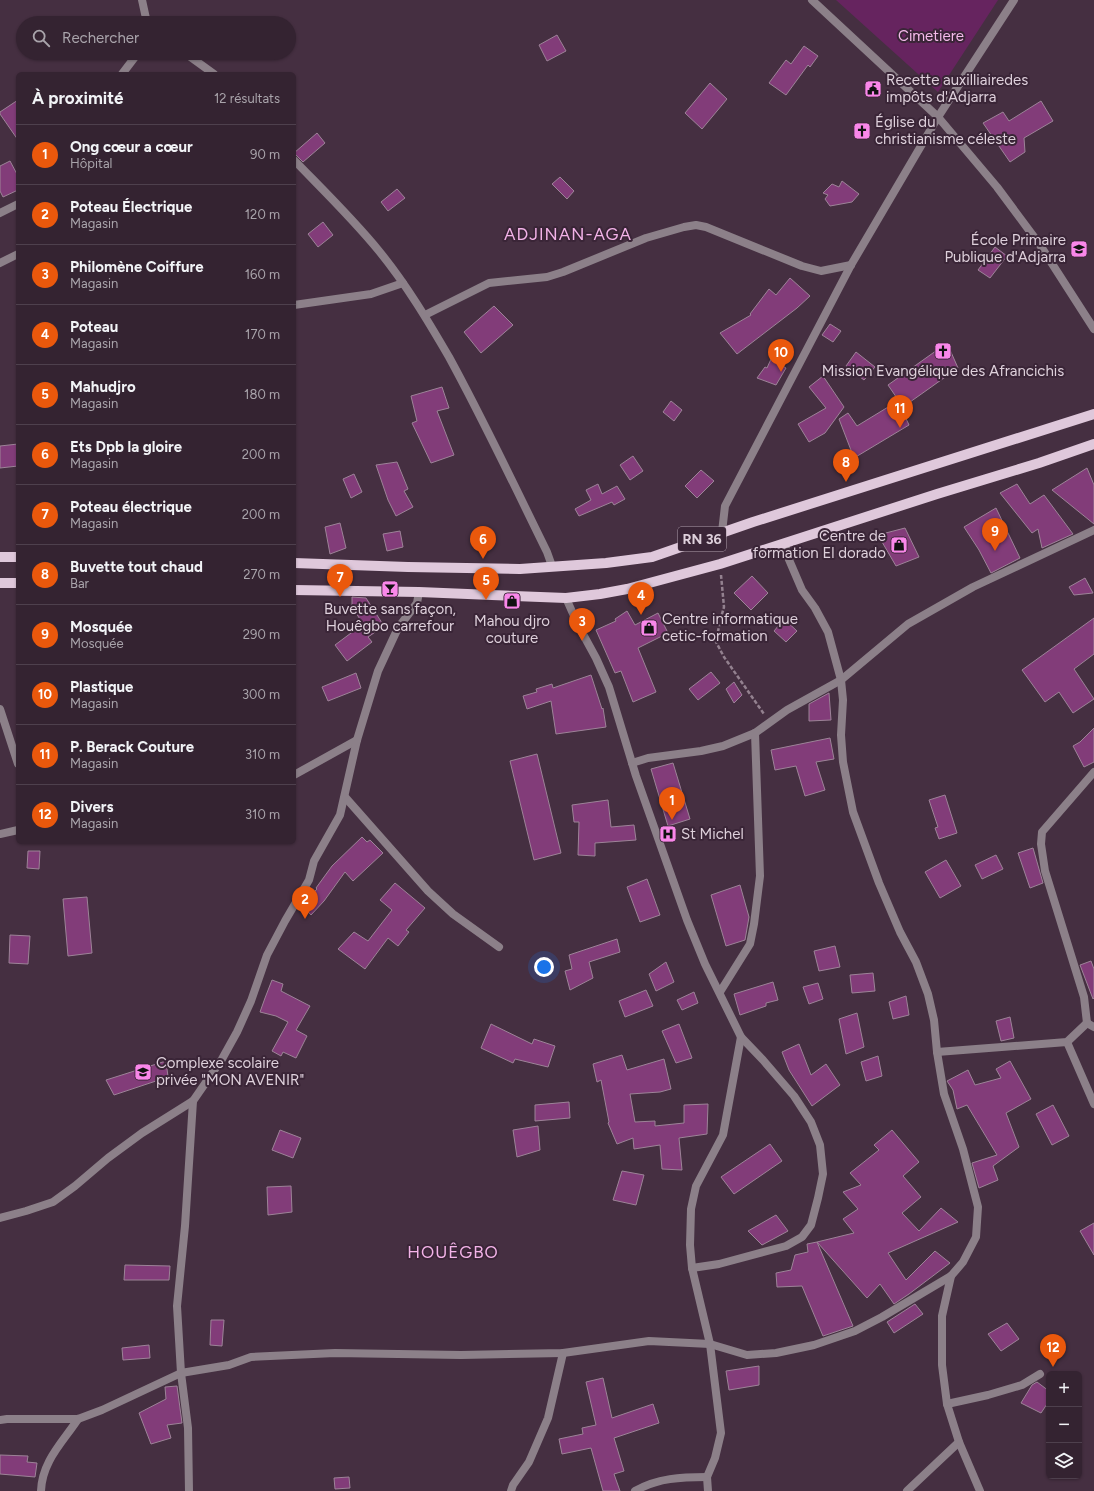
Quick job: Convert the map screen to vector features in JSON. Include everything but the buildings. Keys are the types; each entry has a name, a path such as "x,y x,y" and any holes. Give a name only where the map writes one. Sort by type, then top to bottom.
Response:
{"main road":[{"name":"RN 36","path":"296,563 512,569 606,563 652,557 722,532 1094,414"},
{"name":"RN 36","path":"296,590 419,592 566,598 600,594 627,589 720,564 936,494 1039,463 1094,444"},
{"path":"0,557 16,557"},
{"path":"0,583 16,583"}],"street":[{"path":"142,0 145,16"},
{"path":"812,0 938,117 997,188 1040,245 1094,329"},
{"path":"722,532 725,506 851,265 938,117 1014,0"},
{"path":"124,72 133,60"},
{"path":"195,60 211,72"},
{"path":"296,162 346,213 380,252 425,315 467,390 490,435 547,552 552,566"},
{"path":"0,213 16,205"},
{"path":"425,315 489,282 499,280 529,279 563,272 646,238 696,225 706,227 802,266 821,271 851,265"},
{"path":"0,263 16,255"},
{"path":"296,305 371,294 403,283"},
{"path":"632,763 648,758 701,751 723,746 755,733 787,710 841,680 908,624 973,587 1094,530"},
{"path":"0,1420 78,1419 102,1410 181,1373 229,1365 251,1357 335,1353 461,1355 563,1352 649,1341 710,1344 748,1355 776,1353 814,1345 855,1330 882,1317 951,1276 963,1262 976,1238 978,1207 963,1149 944,1094 937,1052 934,1020 928,994 916,962 900,932 879,883 853,812 843,762 841,735 843,700 841,680 828,632 815,608 802,590 787,555 785,544"},
{"path":"0,1218 53,1202 76,1186 108,1158 142,1133 193,1101 222,1060 251,1001 267,955 284,921 309,880 314,861 340,815 357,740 378,671 398,628 417,603 419,592"},
{"path":"566,598 609,687 632,763 687,920 705,964 741,1037 794,1096 811,1122 820,1145 823,1174 811,1225 802,1237 786,1246 719,1264 692,1268"},
{"path":"0,709 16,758"},
{"path":"720,992 750,944 754,924 760,876 755,733"},
{"path":"296,774 357,740"},
{"path":"937,1052 1067,1042 1090,1025 1084,997 1045,871 1041,844 1042,832 1094,772"},
{"path":"345,797 428,892 453,914 499,947"},
{"path":"0,834 16,830"},
{"path":"708,1491 707,1477 715,1458 721,1433 710,1344 692,1268 690,1245 691,1209 696,1186 723,1135 741,1037"},
{"path":"1067,1042 1094,1104"},
{"path":"189,1491 188,1428 181,1373 177,1306 186,1226 193,1101"},
{"path":"951,1276 942,1316 942,1365 947,1404 959,1442 980,1491"},
{"path":"511,1491 513,1485 529,1462 548,1418 563,1352"},
{"path":"947,1404 988,1395 1022,1385 1040,1374"},
{"path":"41,1491 42,1482 50,1457 78,1419"},
{"path":"907,1491 959,1442"},
{"path":"635,1491 661,1480 688,1477 707,1477"}],"path":[{"path":"720,564 724,607 716,642 724,657 769,722"}],"green space":[{"name":"Cimetiere","path":"836,0 998,0 938,92"}],"place":[{"name":"Recette auxilliairedes impôts d'Adjarra","path":"873,89"},
{"name":"Église du christianisme céleste","path":"862,131"},
{"name":"École Primaire Publique d'Adjarra","path":"1079,249"},
{"name":"Mission Evangélique des Afrancichis","path":"943,351"},
{"name":"Plastique","path":"781,372"},
{"name":"P. Berack Couture","path":"900,428"},
{"name":"Buvette tout chaud","path":"846,482"},
{"name":"Centre de formation El dorado","path":"899,545"},
{"name":"Mosquée","path":"995,551"},
{"name":"Ets Dpb la gloire","path":"483,559"},
{"name":"Buvette sans façon, Houêgbo carrefour","path":"390,589"},
{"name":"Poteau électrique","path":"340,597"},
{"name":"Mahudjro","path":"486,600"},
{"name":"Mahou djro couture","path":"512,601"},
{"name":"Poteau","path":"641,615"},
{"name":"Centre informatique cetic-formation","path":"649,628"},
{"name":"Philomène Coiffure","path":"582,641"},
{"name":"Ong cœur a cœur","path":"672,820"},
{"name":"St Michel","path":"668,834"},
{"name":"Poteau Électrique","path":"305,919"},
{"name":"Complexe scolaire privée \"MON AVENIR\"","path":"143,1072"},
{"name":"Divers","path":"1053,1367"}],"district":[{"name":"ADJINAN-AGA","path":"568,234"},
{"name":"HOUÊGBO","path":"453,1252"}]}
